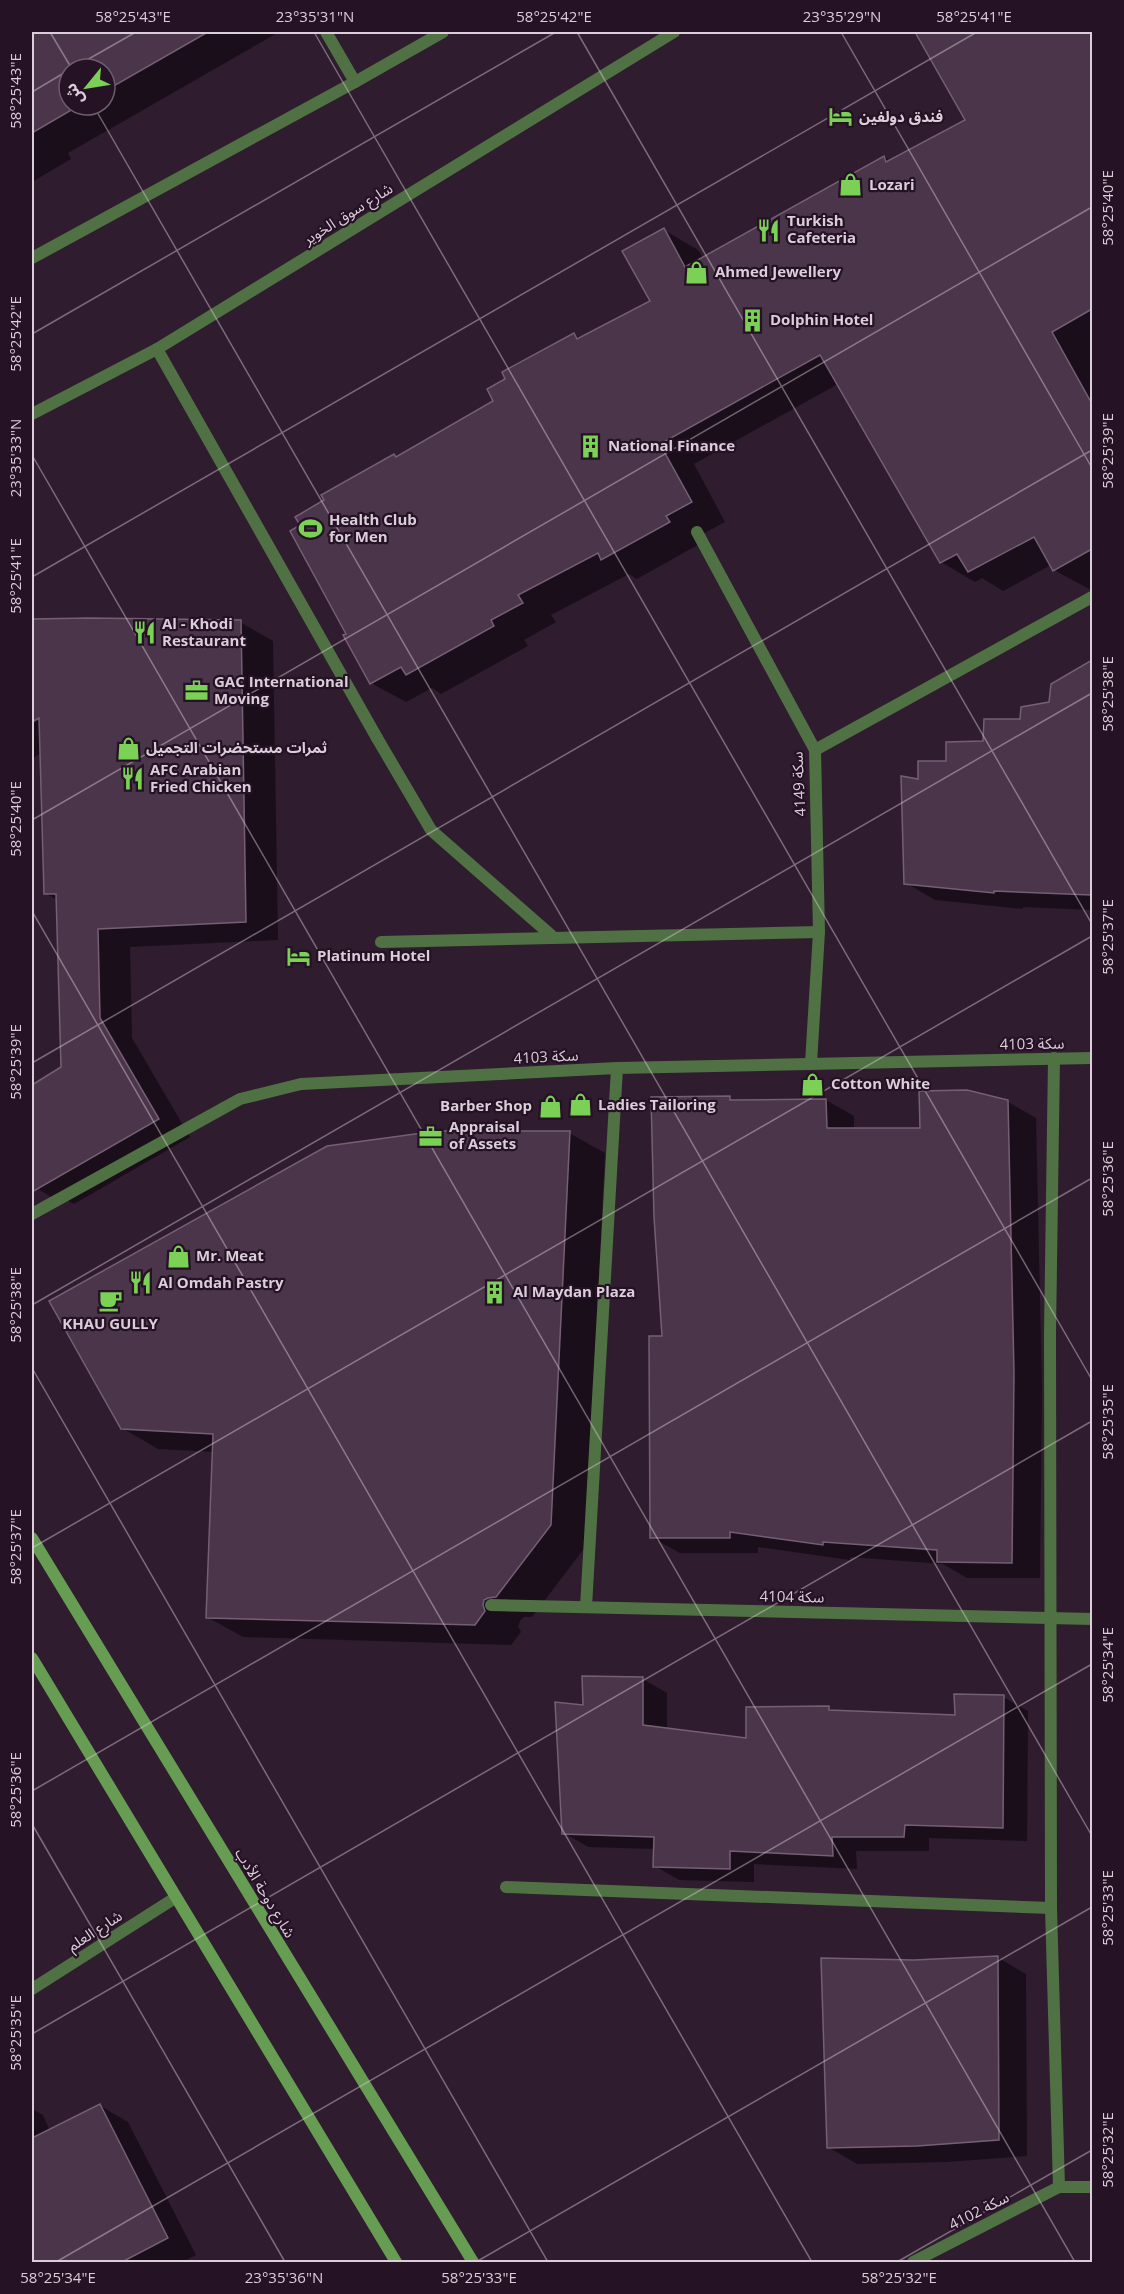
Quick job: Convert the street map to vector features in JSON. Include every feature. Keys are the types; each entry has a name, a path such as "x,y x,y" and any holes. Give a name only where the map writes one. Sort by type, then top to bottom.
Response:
{"main road":[{"name":"شارع دوحة الأدب","path":"32,1538 473,2262"},
{"path":"32,1658 396,2262"}],"street":[{"path":"326,32 355,82"},
{"path":"32,258 443,32"},
{"name":"شارع سوق الخوير","path":"32,414 157,349 674,32"},
{"path":"157,349 431,830 552,936"},
{"name":"سكة 4149","path":"697,532 815,750 819,932 811,1063"},
{"path":"815,750 1092,597"},
{"path":"381,942 552,936 819,932"},
{"path":"1054,1058 1050,1334 1052,1908 1059,2187 1092,2187"},
{"name":"سكة 4103","path":"32,1214 240,1099 301,1084 617,1068 1092,1058"},
{"path":"586,1607 617,1068"},
{"name":"سكة 4104","path":"491,1605 1092,1619"},
{"path":"506,1887 1052,1908"},
{"name":"شارع العلم","path":"32,1989 175,1898"},
{"name":"سكة 4102","path":"913,2262 1059,2187"}],"building":[{"path":"32,32 208,32 117,84 117,57 57,57 57,117 59,117 32,133"},
{"path":"915,32 1092,32 1092,309 1052,332 1092,404 1092,549 1053,571 1034,537 968,572 957,554 940,563 820,355 660,444 692,502 666,516 670,522 601,560 598,553 518,595 523,603 491,620 494,626 406,675 401,667 370,684 343,635 346,634 290,531 300,525 295,517 324,500 321,495 394,454 396,457 493,401 487,389 505,379 502,372 574,333 577,339 650,301 622,251 664,228 685,267 884,156 886,162 965,120"},
{"path":"32,619 241,620 246,922 98,929 100,1018 159,1119 32,1192 32,1085 61,1067 56,894 44,894 39,718 32,722"},
{"path":"1092,660 1091,895 994,891 994,893 904,884 901,776 918,779 918,761 946,761 946,742 983,741 984,719 1020,719 1021,707 1049,702 1051,684"},
{"path":"967,1090 1008,1100 1014,1373 1012,1563 937,1562 937,1550 823,1542 823,1545 730,1532 730,1538 650,1538 649,1336 662,1336 654,1217 651,1097 730,1096 730,1100 826,1099 827,1128 920,1128 919,1091"},
{"path":"437,1131 570,1131 551,1525 496,1597 484,1600 485,1611 475,1625 206,1618 213,1434 121,1429 49,1301 327,1146"},
{"path":"582,1676 643,1677 643,1725 746,1738 746,1707 829,1706 829,1710 955,1715 954,1694 1004,1695 1003,1828 905,1825 904,1837 832,1837 833,1856 730,1851 730,1869 653,1867 654,1837 562,1834 555,1702 583,1705"},
{"path":"998,1956 999,2140 917,2146 827,2148 821,1958 914,1960"},
{"path":"100,2104 168,2238 122,2262 32,2262 32,2138"}],"place":[{"name":"فندق دولفين","path":"841,117"},
{"name":"Lozari","path":"851,185"},
{"name":"Turkish Cafeteria","path":"769,230"},
{"name":"Ahmed Jewellery","path":"697,272"},
{"name":"Dolphin Hotel","path":"752,320"},
{"name":"National Finance","path":"590,446"},
{"name":"Health Club for Men","path":"311,529"},
{"name":"Al - Khodi Restaurant","path":"144,633"},
{"name":"GAC International Moving","path":"196,691"},
{"name":"ثمرات مستحضرات التجميل","path":"128,748"},
{"name":"AFC Arabian Fried Chicken","path":"132,779"},
{"name":"Platinum Hotel","path":"299,956"},
{"name":"Cotton White","path":"813,1084"},
{"name":"Ladies Tailoring","path":"580,1105"},
{"name":"Barber Shop","path":"550,1106"},
{"name":"Appraisal of Assets","path":"431,1136"},
{"name":"Mr. Meat","path":"178,1256"},
{"name":"Al Omdah Pastry","path":"140,1283"},
{"name":"Al Maydan Plaza","path":"495,1292"},
{"name":"KHAU GULLY","path":"110,1300"}]}
